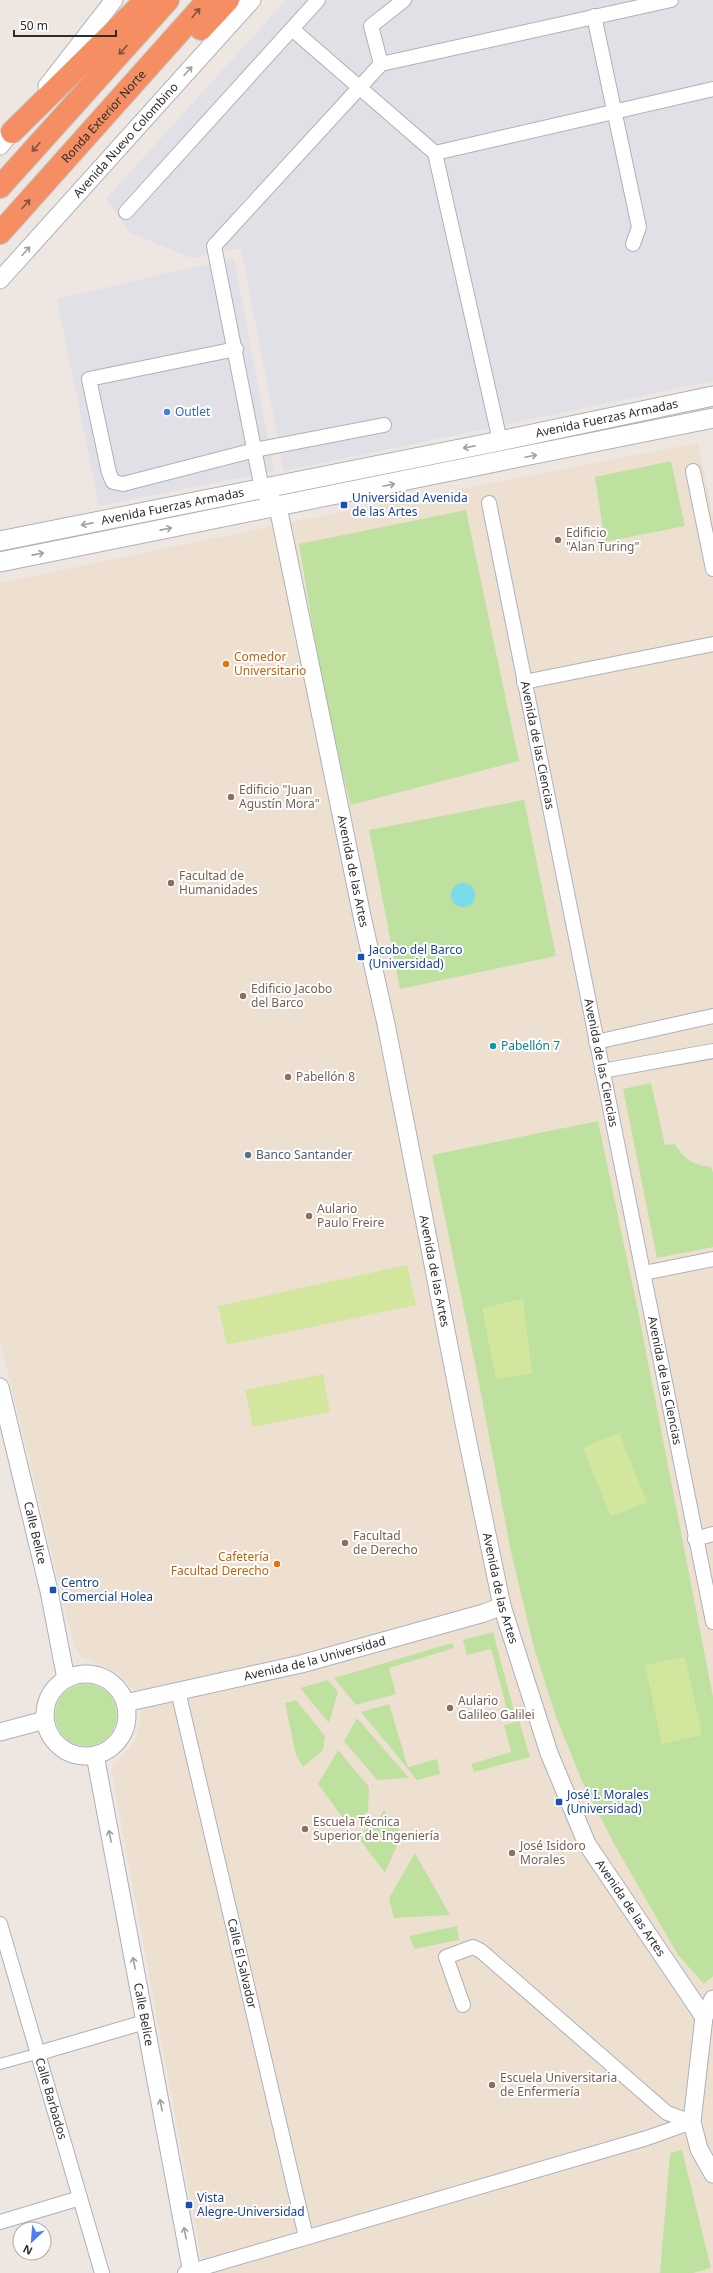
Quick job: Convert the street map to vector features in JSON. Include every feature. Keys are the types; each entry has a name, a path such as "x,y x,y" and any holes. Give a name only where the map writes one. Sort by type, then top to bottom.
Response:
{"highway":[{"path":"6,139 146,0"},
{"path":"0,187 168,0"},
{"name":"Ronda Exterior Norte","path":"0,233 208,0"},
{"path":"84,140 174,58 228,0"}],"main road":[{"name":"Avenida Fuerzas Armadas","path":"0,541 712,399"},
{"name":"Avenida Fuerzas Armadas","path":"0,562 713,418"},
{"path":"500,441 504,461"},
{"name":"Avenida Fuerzas Armadas","path":"278,507 287,493 334,483 344,473"}],"street":[{"path":"6,139 114,0"},
{"name":"Avenida Nuevo Colombino","path":"0,280 252,0"},
{"path":"126,212 318,0"},
{"path":"381,64 372,26 404,0"},
{"path":"278,507 262,489 236,349 214,246 381,64 671,0"},
{"path":"594,16 638,227 633,244"},
{"path":"292,29 360,86 434,153 500,441"},
{"path":"434,153 713,88"},
{"path":"236,349 89,379 109,473 113,482 123,484 255,450 384,424"},
{"path":"693,471 713,569"},
{"name":"Avenida de las Ciencias","path":"490,503 524,682 644,1273 695,1540 713,1622"},
{"name":"Avenida de las Artes","path":"278,507 362,916 386,1024 466,1433 502,1606 549,1752 587,1844 704,2018"},
{"path":"524,682 713,644"},
{"path":"596,1042 713,1016"},
{"path":"602,1071 713,1050"},
{"path":"644,1273 713,1259"},
{"name":"Calle Belice","path":"0,1387 49,1591 66,1679"},
{"path":"695,1540 713,1534"},
{"name":"Avenida de la Universidad","path":"125,1703 301,1664 484,1614 502,1606"},
{"path":"84,1674 101,1677 116,1687 125,1703 127,1719 122,1735 111,1748 95,1755 72,1754 59,1746 50,1735 45,1720 45,1708 49,1696 56,1686 66,1679 84,1674"},
{"name":"Calle El Salvador","path":"178,1691 306,2237"},
{"path":"0,1732 45,1720"},
{"name":"Calle Belice","path":"95,1755 190,2272"},
{"name":"Calle Barbados","path":"0,1924 34,2054 80,2198 102,2273"},
{"path":"463,2005 446,1958 473,1947 481,1951 667,2113 692,2122"},
{"path":"713,1999 704,2018 692,2122 699,2149 713,2174"},
{"path":"0,2064 145,2022"},
{"path":"190,2272 647,2138 692,2122"},
{"path":"0,2222 80,2198"}],"shaded area":[{"path":"286,0 713,0 713,381 284,471 241,248 192,258 130,233 106,199"},
{"path":"234,258 274,471 99,506 57,299"},
{"path":"698,443 713,515 713,2273 204,2273 112,1773 113,1765 130,1748 136,1736 139,1726 140,1705 134,1690 117,1672 80,1656 74,1645 0,1340 0,583 292,522"}],"green space":[{"path":"671,461 685,526 605,542 595,477"},
{"path":"466,510 519,761 351,805 328,718 299,544"},
{"path":"524,800 556,956 400,989 369,830"},
{"path":"651,1083 665,1145 675,1144 682,1154 694,1163 711,1167 713,1173 713,1247 657,1258 623,1089"},
{"path":"598,1121 639,1316 713,1697 713,1976 704,1984 678,1955 614,1844 582,1781 556,1717 534,1648 511,1552 476,1368 432,1155"},
{"path":"407,1265 416,1305 227,1345 218,1306"},
{"path":"523,1299 532,1374 496,1379 482,1308"},
{"path":"323,1374 330,1412 253,1427 245,1390"},
{"path":"619,1433 647,1502 611,1516 583,1448"},
{"path":"493,1632 514,1711 508,1713 491,1649 467,1655 463,1640"},
{"path":"452,1643 454,1648 389,1668 396,1694 356,1705 334,1678"},
{"path":"685,1657 702,1735 662,1744 645,1665"},
{"path":"328,1680 338,1692 329,1723 300,1688"},
{"path":"86,1684 98,1686 108,1693 115,1703 117,1715 115,1727 108,1737 98,1744 86,1746 74,1744 64,1737 57,1727 55,1715 57,1703 64,1693 74,1686"},
{"path":"296,1700 325,1736 323,1750 303,1767 296,1755 285,1703"},
{"path":"389,1704 408,1767 437,1759 440,1774 417,1780 361,1712"},
{"path":"357,1718 409,1778 377,1780 344,1741"},
{"path":"519,1721 530,1757 474,1772 471,1764 511,1752 504,1725"},
{"path":"338,1750 369,1787 368,1812 348,1825 318,1784"},
{"path":"384,1810 402,1834 385,1873 357,1836 377,1821"},
{"path":"415,1853 450,1915 394,1918 389,1898"},
{"path":"457,1926 459,1940 414,1949 409,1936"},
{"path":"682,2150 711,2268 693,2273 660,2273 670,2153"}],"water":[{"path":"463,883 472,886 475,895 472,904 463,907 454,904 451,895 454,886"}],"place":[{"name":"Outlet","path":"167,412"},
{"name":"Universidad Avenida de las Artes","path":"344,505"},
{"name":"Edificio \"Alan Turing\"","path":"558,540"},
{"name":"Comedor Universitario","path":"226,664"},
{"name":"Edificio \"Juan Agustín Mora\"","path":"231,797"},
{"name":"Facultad de Humanidades","path":"171,883"},
{"name":"Jacobo del Barco (Universidad)","path":"361,957"},
{"name":"Edificio Jacobo del Barco","path":"243,996"},
{"name":"Pabellón 7","path":"493,1046"},
{"name":"Pabellón 8","path":"288,1077"},
{"name":"Banco Santander","path":"248,1155"},
{"name":"Aulario Paulo Freire","path":"309,1216"},
{"name":"Facultad de Derecho","path":"345,1543"},
{"name":"Cafetería Facultad Derecho","path":"277,1564"},
{"name":"Centro Comercial Holea","path":"53,1590"},
{"name":"Aulario Galileo Galilei","path":"450,1708"},
{"name":"José I. Morales (Universidad)","path":"559,1802"},
{"name":"Escuela Técnica Superior de Ingeniería","path":"305,1829"},
{"name":"José Isidoro Morales","path":"512,1853"},
{"name":"Escuela Universitaria de Enfermería","path":"492,2085"},
{"name":"Vista Alegre-Universidad","path":"189,2205"}]}
